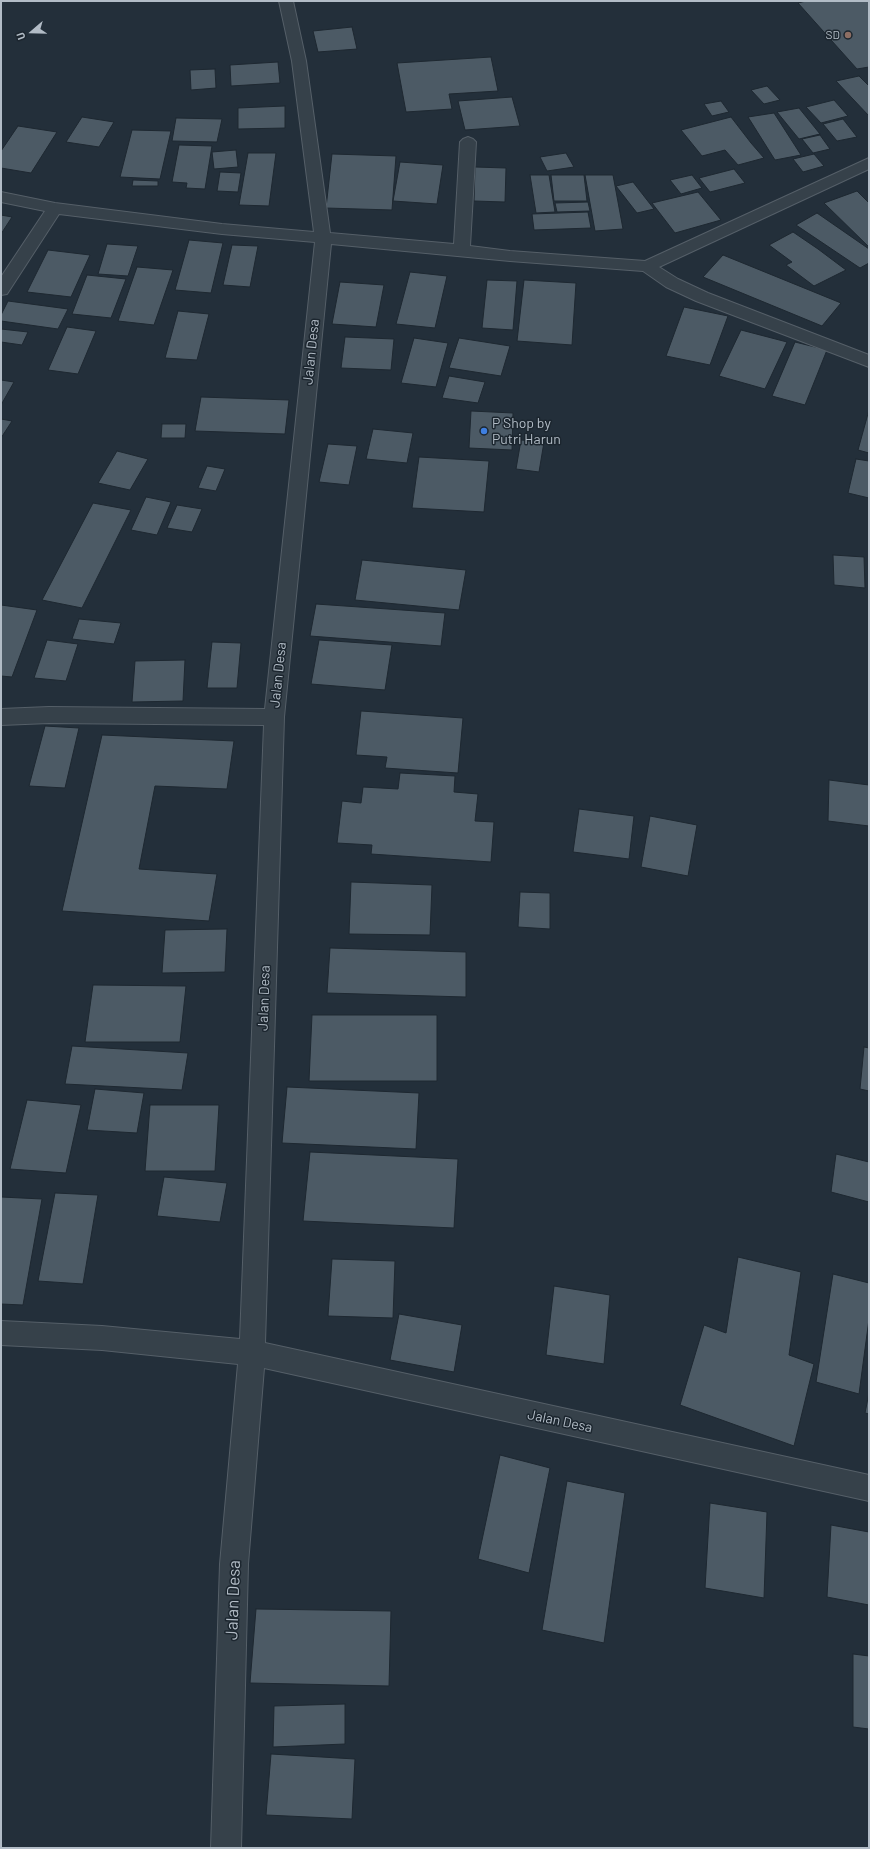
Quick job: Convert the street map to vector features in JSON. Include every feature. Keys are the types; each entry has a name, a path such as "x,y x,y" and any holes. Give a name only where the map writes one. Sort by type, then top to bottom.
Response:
{"street":[{"name":"Jalan Desa","path":"226,1848 234,1564 252,1353 274,717 323,239 299,61 286,1"},
{"path":"462,250 468,142"},
{"path":"646,266 869,163"},
{"path":"1,197 55,208 222,229 462,250 510,256 646,266 672,283 702,297 869,361"},
{"path":"1,290 55,208"},
{"path":"1,717 49,715 274,717"},
{"path":"1,1333 102,1338 252,1353"},
{"name":"Jalan Desa","path":"252,1353 869,1488"}],"building":[{"name":"SD","path":"806,1 869,1 869,67 857,69 798,3"},
{"path":"352,27 357,49 318,52 313,31"},
{"path":"491,57 498,91 449,94 452,109 406,112 397,63"},
{"path":"278,62 280,83 231,86 230,65"},
{"path":"215,69 216,88 191,90 190,70"},
{"path":"859,76 869,86 869,116 836,81"},
{"path":"767,86 780,100 764,104 751,90"},
{"path":"512,97 520,126 465,130 458,101"},
{"path":"834,100 848,116 821,123 806,107"},
{"path":"721,101 729,112 712,116 704,104"},
{"path":"285,106 285,128 238,129 238,108"},
{"path":"799,108 820,134 799,139 777,112"},
{"path":"774,113 801,155 775,160 748,117"},
{"path":"82,117 114,122 99,147 66,142"},
{"path":"731,117 764,158 738,165 725,150 702,156 681,130"},
{"path":"176,118 222,119 217,142 172,141"},
{"path":"843,119 857,137 837,141 823,124"},
{"path":"18,126 57,132 31,173 1,168 1,151"},
{"path":"132,130 171,131 160,179 120,177"},
{"path":"820,135 830,149 813,153 802,139"},
{"path":"179,145 212,146 205,189 186,188 187,183 172,182"},
{"path":"236,150 238,167 214,169 212,152"},
{"path":"248,153 276,153 269,206 239,205"},
{"path":"566,153 574,167 547,171 540,157"},
{"path":"332,154 396,156 392,210 326,208"},
{"path":"814,154 824,166 803,172 793,159"},
{"path":"400,162 443,165 437,204 393,201"},
{"path":"475,167 506,168 505,202 474,201"},
{"path":"734,169 745,183 710,192 699,178"},
{"path":"220,172 241,173 238,192 217,191"},
{"path":"530,175 549,175 555,212 536,213"},
{"path":"551,175 584,175 587,201 554,201"},
{"path":"585,175 613,175 623,229 595,231"},
{"path":"692,175 702,188 681,194 670,180"},
{"path":"133,180 158,181 158,186 132,186"},
{"path":"633,182 654,209 637,213 616,186"},
{"path":"857,191 869,203 869,247 824,203"},
{"path":"698,192 721,220 675,233 652,203"},
{"path":"588,202 590,211 557,212 555,203"},
{"path":"588,212 591,228 534,230 532,214"},
{"path":"817,213 869,249 869,263 860,268 796,225"},
{"path":"1,215 12,217 1,234"},
{"path":"793,232 846,270 814,286 786,265 792,262 769,245"},
{"path":"189,240 223,243 211,293 175,290"},
{"path":"107,244 138,246 128,276 98,274"},
{"path":"232,245 258,246 250,287 223,285"},
{"path":"48,250 90,255 71,297 27,292"},
{"path":"723,255 841,303 822,326 703,277"},
{"path":"137,267 173,270 154,325 118,321"},
{"path":"410,272 447,276 435,328 396,324"},
{"path":"87,275 126,279 111,318 72,314"},
{"path":"487,280 517,281 513,330 482,328"},
{"path":"524,280 576,283 572,345 517,341"},
{"path":"340,282 384,285 376,327 332,324"},
{"path":"8,301 68,309 58,329 1,321 1,315"},
{"path":"684,307 728,316 710,365 666,356"},
{"path":"178,311 209,314 197,360 165,358"},
{"path":"67,327 96,331 78,374 48,370"},
{"path":"1,329 28,332 22,345 1,342"},
{"path":"741,330 787,342 765,389 719,376"},
{"path":"345,337 394,339 391,370 341,368"},
{"path":"414,338 448,343 436,387 401,383"},
{"path":"459,338 510,346 501,376 449,368"},
{"path":"795,342 827,350 805,405 772,396"},
{"path":"449,376 485,382 478,403 442,398"},
{"path":"1,380 14,382 1,405"},
{"path":"201,397 289,400 285,434 195,431"},
{"path":"869,410 869,453 858,450"},
{"path":"471,411 513,413 512,450 469,448"},
{"path":"1,419 12,421 1,438"},
{"path":"162,424 186,424 185,438 161,438"},
{"path":"373,429 413,433 407,463 366,459"},
{"path":"521,440 544,442 539,472 516,469"},
{"path":"328,444 357,446 349,485 319,482"},
{"path":"117,451 148,459 130,490 98,483"},
{"path":"419,457 489,461 484,512 412,508"},
{"path":"856,459 869,461 869,498 848,493"},
{"path":"207,466 225,469 216,491 198,488"},
{"path":"146,497 171,502 157,535 131,530"},
{"path":"93,503 131,510 82,608 42,600"},
{"path":"177,505 202,509 192,532 167,528"},
{"path":"833,555 864,557 865,588 834,585"},
{"path":"362,560 466,570 459,610 355,600"},
{"path":"316,604 445,613 441,646 310,636"},
{"path":"1,605 37,610 12,677 1,676"},
{"path":"79,619 121,623 114,644 72,639"},
{"path":"47,640 78,644 66,681 34,678"},
{"path":"319,640 392,645 385,690 311,684"},
{"path":"212,642 241,643 237,688 207,688"},
{"path":"185,660 183,701 132,702 135,661"},
{"path":"361,711 463,718 458,773 385,768 387,757 356,755"},
{"path":"45,726 79,728 65,788 29,786"},
{"path":"102,735 234,741 227,789 155,786 139,869 217,874 209,921 62,911"},
{"path":"400,773 455,776 454,792 478,794 475,821 494,822 491,862 371,854 372,845 337,843 342,801 361,803 363,787 398,789"},
{"path":"829,780 869,785 869,826 828,821"},
{"path":"579,809 634,816 629,859 573,852"},
{"path":"650,816 697,825 688,876 641,867"},
{"path":"351,882 432,885 430,935 349,934"},
{"path":"520,892 550,893 550,929 518,927"},
{"path":"227,929 225,972 162,973 165,930"},
{"path":"330,948 466,952 466,997 327,993"},
{"path":"93,985 186,986 180,1042 85,1042"},
{"path":"312,1015 437,1015 437,1081 309,1081"},
{"path":"72,1046 188,1053 182,1090 65,1084"},
{"path":"864,1047 869,1048 869,1091 860,1089"},
{"path":"287,1087 419,1093 416,1149 282,1143"},
{"path":"95,1089 144,1093 137,1133 87,1130"},
{"path":"27,1100 81,1105 66,1173 10,1169"},
{"path":"150,1105 219,1105 215,1171 145,1171"},
{"path":"310,1152 458,1159 454,1228 303,1221"},
{"path":"836,1154 869,1162 869,1202 831,1192"},
{"path":"164,1177 227,1183 220,1222 157,1216"},
{"path":"55,1193 98,1195 83,1284 38,1281"},
{"path":"1,1197 42,1199 23,1305 1,1304"},
{"path":"738,1257 801,1272 789,1355 814,1364 794,1446 680,1405 704,1325 726,1333"},
{"path":"332,1259 395,1261 393,1318 328,1316"},
{"path":"833,1274 869,1283 869,1319 859,1394 816,1382"},
{"path":"554,1286 610,1295 604,1364 546,1355"},
{"path":"399,1314 462,1325 454,1372 390,1360"},
{"path":"869,1393 869,1414 865,1413"},
{"path":"500,1455 550,1468 529,1573 478,1559"},
{"path":"567,1481 625,1493 604,1643 542,1630"},
{"path":"710,1503 767,1512 764,1598 705,1588"},
{"path":"831,1525 869,1532 869,1605 827,1597"},
{"path":"256,1609 391,1611 389,1686 250,1683"},
{"path":"853,1654 869,1656 869,1729 853,1727"},
{"path":"345,1704 345,1744 273,1747 274,1706"},
{"path":"271,1754 355,1759 352,1819 266,1815"}],"place":[{"name":"SD","path":"848,35"},
{"name":"P Shop by Putri Harun","path":"484,431"}]}
